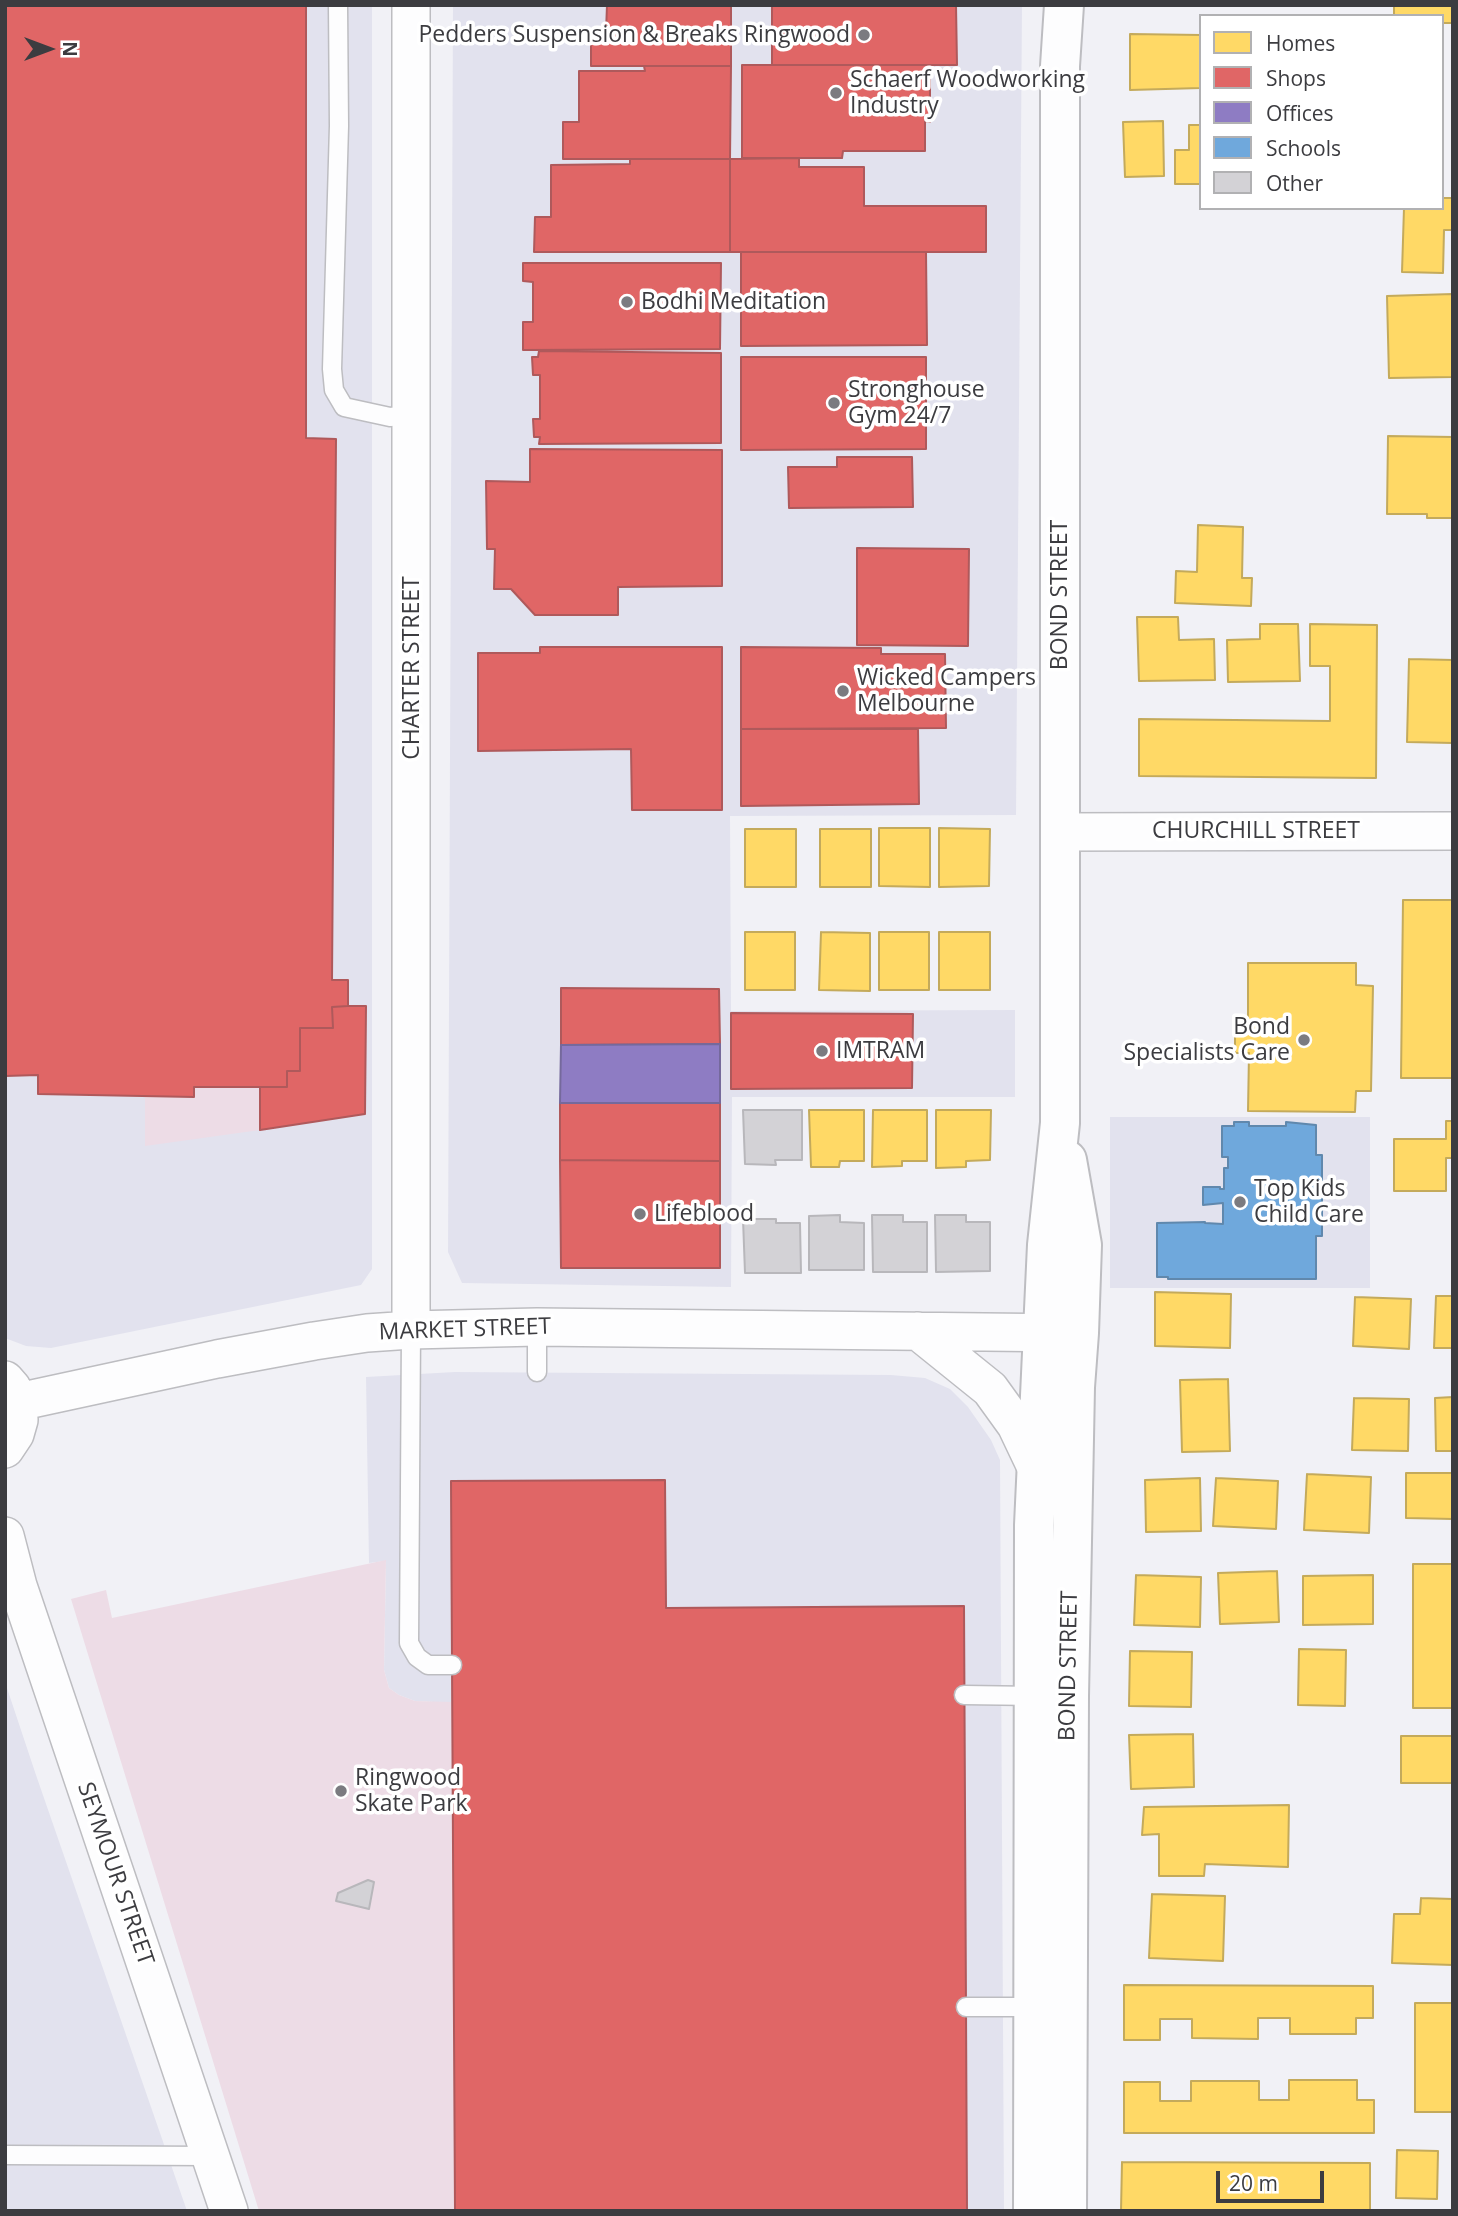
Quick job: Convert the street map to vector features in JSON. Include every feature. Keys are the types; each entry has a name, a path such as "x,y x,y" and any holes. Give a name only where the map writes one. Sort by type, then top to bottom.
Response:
{"street":[{"name":"CHARTER STREET","path":"411,5 411,1330"},
{"name":"BOND STREET","path":"1052,5 1060,66"},
{"name":"BOND STREET","path":"1051,1696 1074,1387 1061,1333 1048,1234 1060,1123 1060,66 1064,5"},
{"name":"CHURCHILL STREET","path":"1060,832 1453,831"},
{"name":"MARKET STREET","path":"12,1391 98,1384 314,1341 411,1330 537,1327 1061,1333"},
{"path":"918,1331 989,1389 1016,1425 1036,1467"},
{"name":"BOND STREET","path":"1033,2211 1050,2007 1051,1696 1036,1467 1061,1333"},
{"path":"5,1449 15,1434 19,1420 12,1391"},
{"name":"SEYMOUR STREET","path":"5,1536 18,1586 229,2211"},
{"name":"BOND STREET","path":"1050,2007 1067,2211"}],"lane":[{"path":"338,5 339,126 332,369 334,390 344,407 390,417 412,415"},
{"path":"537,1327 537,1372"},
{"path":"411,1330 409,1643 417,1657 428,1665 453,1665"},
{"path":"964,1695 1051,1696"},
{"path":"966,2007 1050,2007"},
{"path":"5,2155 211,2156"}],"shaded area":[{"path":"5,5 372,5 372,1269 361,1285 51,1348 26,1346 5,1338"},
{"path":"453,5 1022,5 1016,815 730,816 731,1011 1015,1010 1015,1097 732,1097 731,1287 462,1283 448,1252"},
{"path":"194,1087 260,1087 260,1130 145,1146 145,1095 194,1097"},
{"name":"Top Kids Child Care","path":"1110,1117 1370,1117 1370,1288 1110,1288"},
{"path":"455,1372 891,1375 925,1378 950,1389 968,1407 991,1440 1000,1460 1004,2211 455,2211 452,1703 415,1701 399,1695 389,1688 384,1670 386,1561 369,1563 366,1377"},
{"path":"386,1560 384,1670 389,1688 415,1701 452,1702 455,2211 259,2211 71,1599 106,1590 112,1618"},
{"path":"5,1682 36,1775 187,2211 5,2211"}],"building: Homes":[{"path":"1394,5 1453,5 1453,23 1444,23 1444,14 1394,14"},
{"path":"1130,34 1199,35 1199,88 1130,90"},
{"path":"1163,121 1164,176 1125,177 1123,122"},
{"path":"1189,125 1199,125 1199,184 1175,184 1175,150 1189,150"},
{"path":"1444,198 1453,198 1453,230 1444,230 1443,273 1402,272 1404,210 1444,210"},
{"path":"1453,294 1453,377 1389,378 1387,296"},
{"path":"1388,436 1453,437 1453,518 1427,518 1427,514 1387,514"},
{"path":"1198,525 1243,527 1242,578 1252,578 1251,606 1175,603 1176,571 1197,572"},
{"path":"1137,617 1178,617 1179,640 1214,639 1215,680 1139,681"},
{"path":"1260,624 1298,624 1300,681 1228,682 1227,640 1260,639"},
{"path":"1310,624 1377,625 1376,778 1139,776 1139,719 1330,721 1330,666 1310,666"},
{"path":"1409,659 1453,660 1453,743 1407,742"},
{"path":"879,828 930,828 930,887 879,886"},
{"path":"939,828 990,829 989,886 939,887"},
{"path":"745,829 796,829 796,887 745,887"},
{"path":"820,829 871,829 871,887 820,887"},
{"path":"1403,900 1453,900 1453,1078 1401,1078"},
{"path":"745,932 795,932 795,990 745,990"},
{"path":"821,932 870,933 870,991 819,990"},
{"path":"879,932 929,932 929,990 879,990"},
{"path":"939,932 990,932 990,990 939,990"},
{"name":"Bond Specialists Care","path":"1248,963 1356,963 1356,985 1373,986 1371,1091 1356,1091 1355,1112 1248,1111 1249,1053 1235,1053 1235,1027 1248,1027"},
{"path":"809,1110 864,1110 864,1161 840,1161 839,1167 811,1167"},
{"path":"873,1110 927,1110 927,1161 902,1161 902,1166 872,1167"},
{"path":"936,1110 991,1110 990,1160 966,1161 966,1167 936,1168"},
{"path":"1446,1121 1453,1121 1453,1158 1446,1158 1446,1191 1394,1191 1394,1139 1446,1139"},
{"path":"1155,1292 1231,1294 1230,1348 1155,1346"},
{"path":"1436,1296 1453,1296 1453,1348 1434,1348"},
{"path":"1355,1297 1411,1299 1409,1349 1353,1346"},
{"path":"1228,1379 1230,1451 1182,1452 1180,1380"},
{"path":"1453,1397 1453,1451 1436,1451 1435,1398"},
{"path":"1354,1398 1409,1399 1408,1451 1352,1450"},
{"path":"1406,1473 1453,1473 1453,1519 1406,1518"},
{"path":"1307,1474 1371,1477 1369,1533 1304,1530"},
{"path":"1200,1478 1201,1531 1146,1532 1145,1480"},
{"path":"1216,1478 1278,1481 1276,1529 1213,1526"},
{"path":"1413,1564 1453,1564 1453,1708 1413,1708"},
{"path":"1277,1571 1279,1622 1220,1624 1218,1573"},
{"path":"1136,1575 1201,1577 1200,1627 1134,1625"},
{"path":"1373,1575 1373,1624 1303,1625 1303,1576"},
{"path":"1299,1649 1346,1650 1345,1706 1298,1705"},
{"path":"1130,1651 1192,1652 1191,1707 1129,1706"},
{"path":"1193,1734 1194,1787 1131,1789 1129,1735"},
{"path":"1401,1736 1453,1736 1453,1783 1401,1783"},
{"path":"1289,1805 1288,1867 1205,1864 1204,1876 1159,1876 1159,1834 1142,1835 1144,1807"},
{"path":"1152,1894 1225,1896 1223,1961 1149,1958"},
{"path":"1421,1898 1453,1899 1453,1965 1392,1963 1394,1914 1420,1914"},
{"path":"1124,1985 1373,1986 1373,2018 1356,2018 1356,2034 1290,2034 1290,2018 1258,2018 1258,2039 1192,2038 1192,2019 1160,2019 1160,2040 1124,2040"},
{"path":"1415,2003 1453,2003 1453,2112 1415,2112"},
{"path":"1289,2080 1357,2080 1357,2100 1374,2100 1374,2133 1124,2133 1124,2082 1160,2082 1160,2101 1191,2101 1191,2081 1259,2081 1259,2100 1289,2100"},
{"path":"1397,2150 1438,2151 1437,2199 1396,2198"},
{"path":"1122,2162 1370,2163 1370,2211 1121,2211"}],"building: Shops":[{"path":"5,5 306,5 306,438 336,439 332,980 348,980 348,1006 332,1007 333,1028 300,1028 300,1071 287,1071 287,1087 194,1087 194,1097 38,1094 38,1075 5,1076"},
{"path":"607,5 731,5 731,66 591,66 591,32 606,32"},
{"name":"Pedders Suspension & Breaks Ringwood","path":"772,5 956,5 957,65 772,65"},
{"name":"Schaerf Woodworking Industry","path":"742,65 930,65 930,122 925,121 925,151 843,151 842,158 742,158"},
{"path":"644,66 731,66 730,159 563,159 563,122 579,122 579,71 645,71"},
{"path":"799,158 799,167 864,167 864,206 986,206 986,252 730,252 730,159"},
{"path":"630,159 730,159 730,252 534,252 535,217 551,217 551,165 630,164"},
{"path":"741,252 926,252 927,345 741,346"},
{"name":"Bodhi Meditation","path":"523,263 721,263 720,349 523,350 523,322 533,322 533,282 523,281"},
{"path":"539,351 721,353 721,443 539,444 540,437 534,437 533,419 540,419 540,375 533,375 532,357 538,357"},
{"name":"Stronghouse Gym 24/7","path":"741,357 926,357 926,449 741,450"},
{"path":"530,449 722,450 722,586 618,587 618,615 535,615 511,589 494,589 495,549 487,549 486,481 530,482"},
{"path":"837,457 912,457 913,507 789,508 788,467 837,467"},
{"path":"857,548 969,549 968,646 857,645"},
{"path":"540,647 722,647 722,810 632,810 631,749 478,751 478,653 540,653"},
{"name":"Wicked Campers Melbourne","path":"741,647 881,648 881,654 945,654 946,728 741,729"},
{"path":"741,729 918,729 919,804 741,806"},
{"path":"561,988 719,989 720,1044 561,1045"},
{"path":"366,1006 365,1114 260,1130 260,1087 287,1087 287,1071 300,1071 300,1028 333,1028 332,1007"},
{"name":"IMTRAM","path":"731,1013 913,1014 912,1088 731,1089"},
{"path":"560,1103 720,1103 720,1161 560,1160"},
{"name":"Lifeblood","path":"560,1160 720,1161 720,1268 561,1268"},
{"path":"665,1480 666,1608 964,1606 967,2211 455,2211 451,1481"}],"building: Offices":[{"path":"720,1044 720,1103 560,1103 561,1045"}],"building: Schools":[{"path":"1234,1122 1249,1122 1249,1126 1286,1126 1286,1122 1316,1125 1316,1155 1322,1155 1322,1236 1316,1236 1316,1279 1157,1277 1157,1223 1223,1224 1223,1203 1203,1205 1203,1187 1224,1189 1224,1168 1228,1168 1228,1157 1222,1157 1222,1126 1234,1126"}],"building: Other":[{"path":"743,1110 802,1110 802,1160 775,1160 776,1165 745,1164"},
{"path":"840,1215 840,1222 864,1223 864,1270 809,1270 809,1216"},
{"path":"872,1215 903,1215 903,1222 927,1222 927,1272 873,1272"},
{"path":"935,1215 966,1215 966,1222 990,1222 990,1271 936,1272"},
{"path":"743,1219 776,1219 776,1223 800,1223 801,1273 745,1273"},
{"path":"368,1880 374,1882 369,1909 336,1901 338,1893"}],"place":[{"name":"Pedders Suspension & Breaks Ringwood","path":"864,35"},
{"name":"Schaerf Woodworking Industry","path":"836,93"},
{"name":"Bodhi Meditation","path":"627,302"},
{"name":"Stronghouse Gym 24/7","path":"834,403"},
{"name":"Wicked Campers Melbourne","path":"843,691"},
{"name":"Bond Specialists Care","path":"1304,1040"},
{"name":"IMTRAM","path":"822,1051"},
{"name":"Top Kids Child Care","path":"1240,1202"},
{"name":"Lifeblood","path":"640,1214"},
{"name":"Ringwood Skate Park","path":"341,1791"}]}
